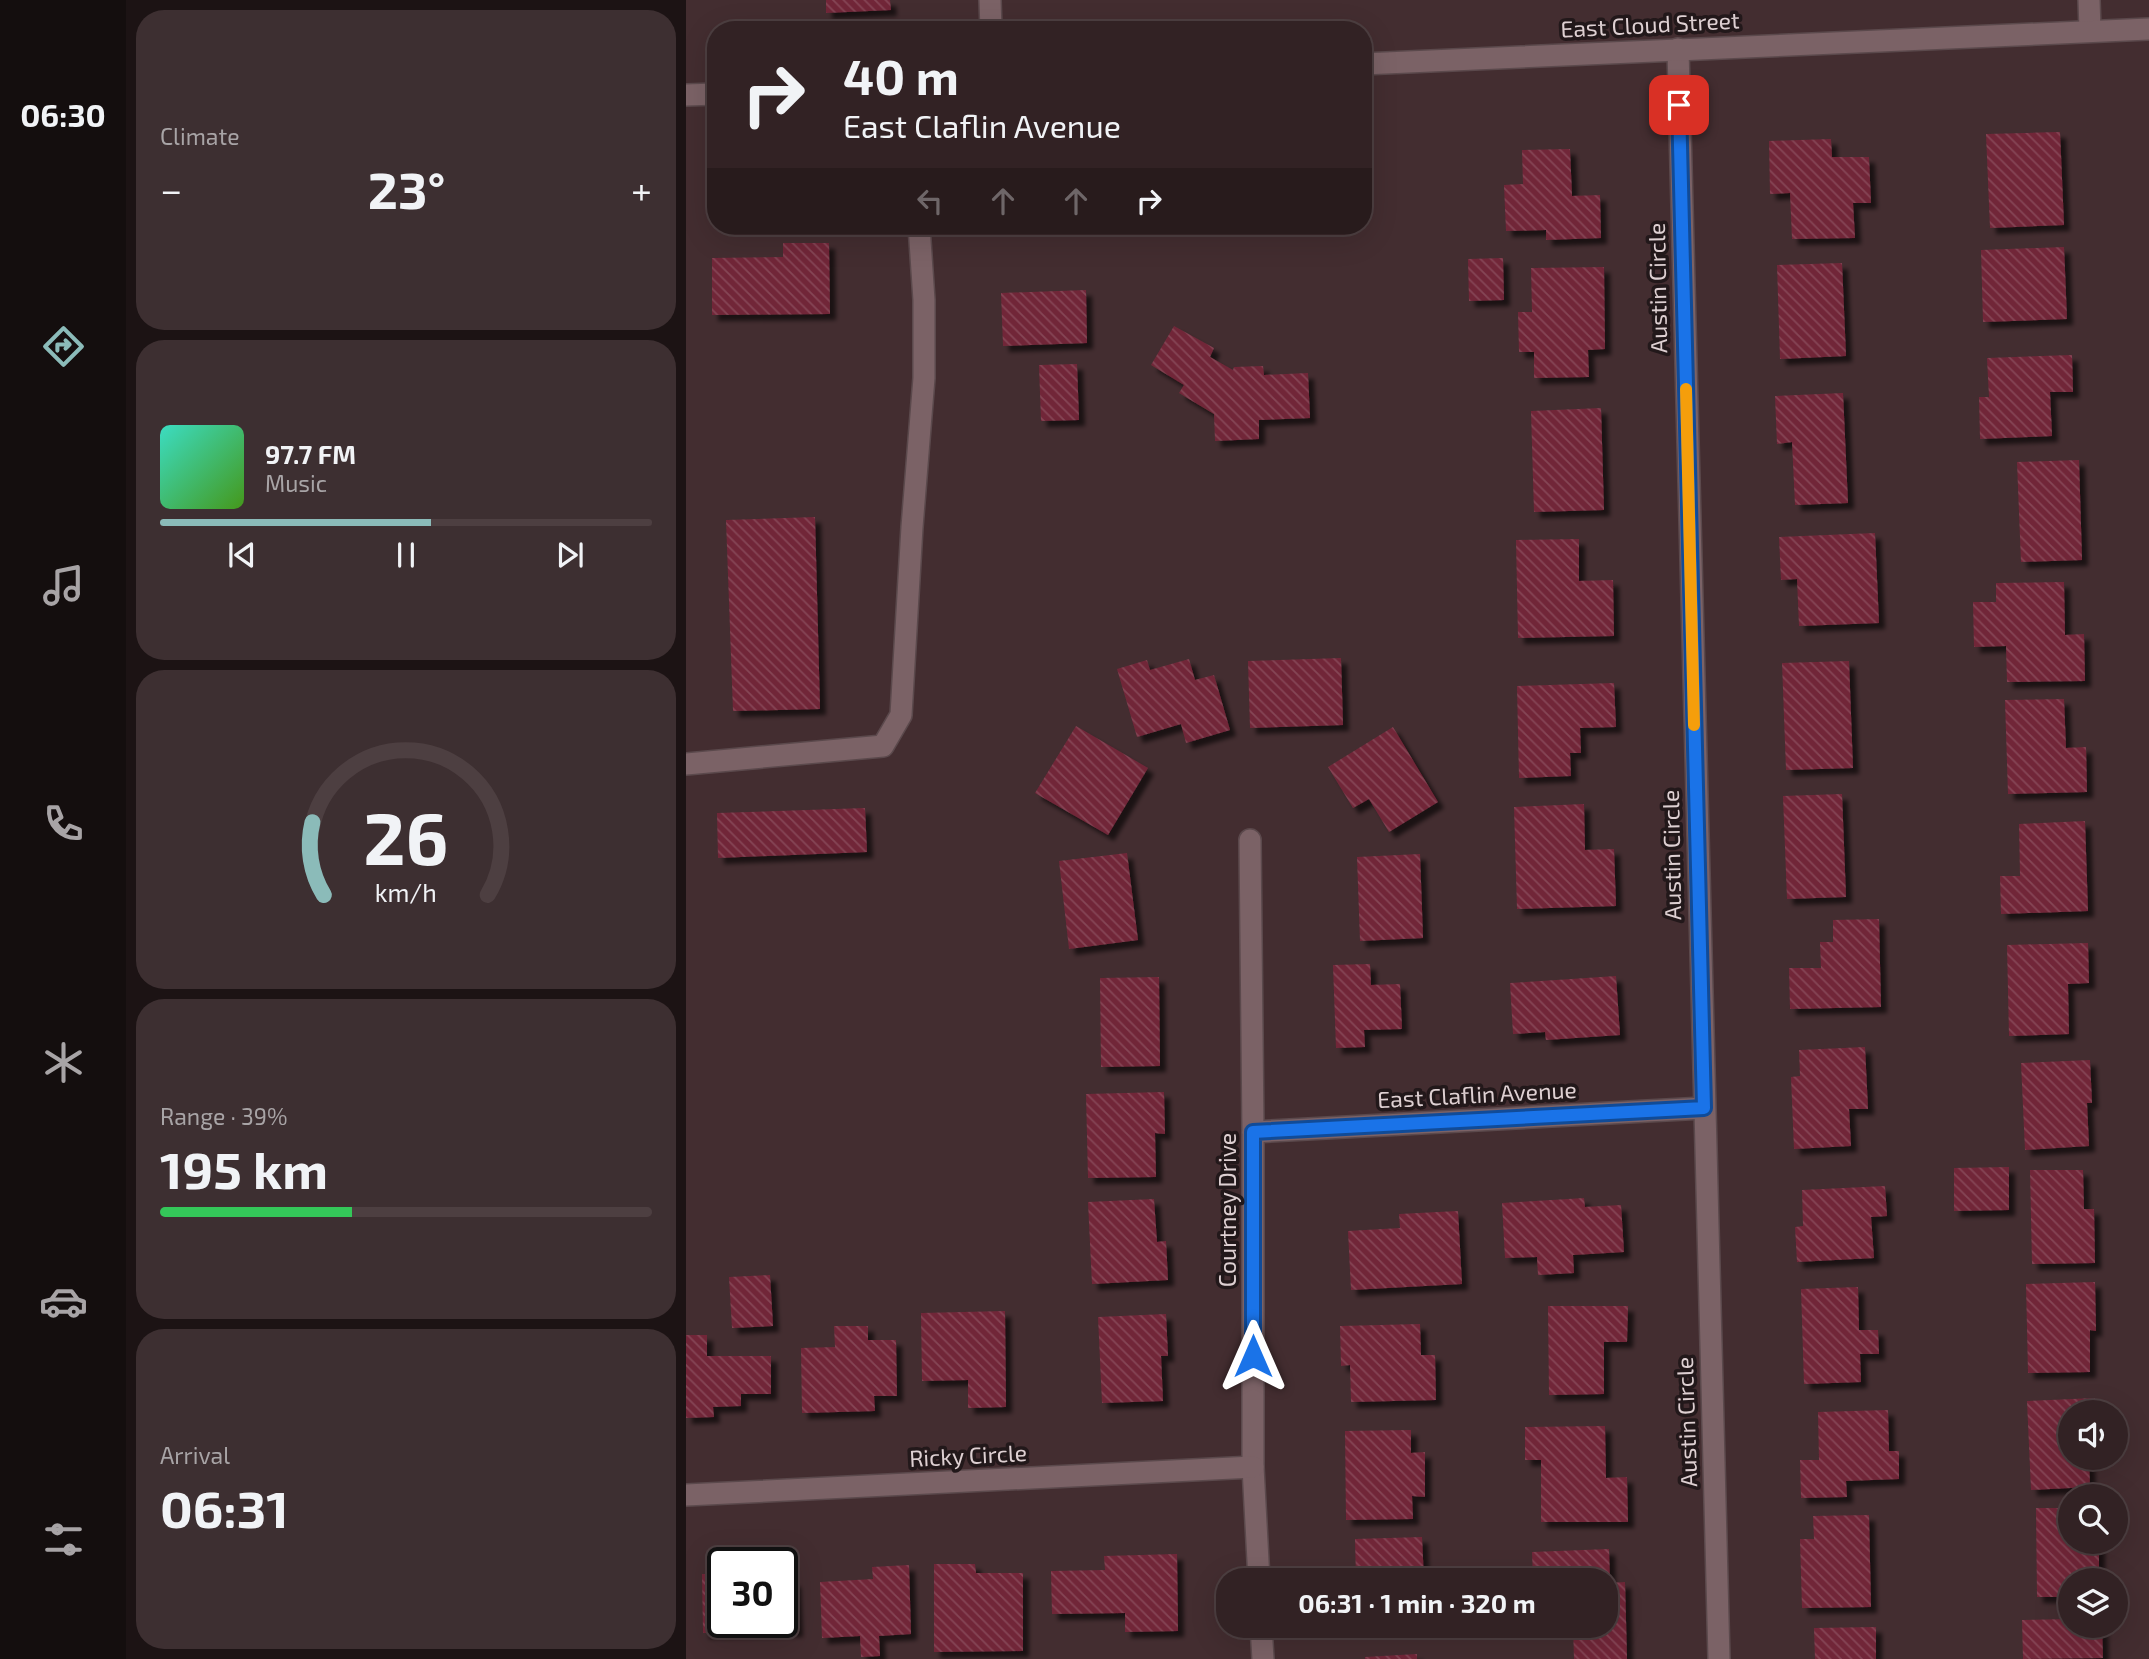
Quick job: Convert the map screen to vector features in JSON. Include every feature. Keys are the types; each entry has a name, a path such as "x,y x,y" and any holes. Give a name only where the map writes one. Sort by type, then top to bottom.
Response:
{"street":[{"path":"990,0 991,21"},
{"path":"2089,0 2090,30"},
{"name":"East Cloud Street","path":"1372,64 2149,29"},
{"name":"Austin Circle","path":"1678,49 1719,1659"},
{"path":"686,95 707,94"},
{"path":"686,765 883,746 901,715 923,378 919,235"},
{"name":"Courtney Drive","path":"1250,840 1253,1467 1258,1568"},
{"name":"East Claflin Avenue","path":"1253,1132 1704,1108"},
{"name":"Ricky Circle","path":"686,1495 1253,1467"},
{"path":"1261,1638 1262,1659"}],"building":[{"path":"826,0 890,0 891,10 826,13"},
{"path":"2060,132 2064,225 1990,228 1986,134"},
{"path":"1831,139 1832,157 1869,157 1871,203 1853,203 1855,238 1792,239 1790,193 1770,194 1769,141"},
{"path":"1570,149 1572,196 1600,195 1601,238 1546,240 1546,230 1506,231 1504,185 1523,184 1522,150"},
{"path":"783,243 829,243 830,314 712,315 712,258 783,257"},
{"path":"2064,247 2067,319 1983,322 1981,250"},
{"path":"1503,258 1504,300 1469,301 1468,259"},
{"path":"1842,263 1846,356 1780,359 1777,265"},
{"path":"1604,267 1605,349 1588,350 1589,377 1534,378 1534,352 1519,352 1518,312 1532,312 1531,268"},
{"path":"1086,290 1087,343 1003,346 1001,293"},
{"path":"1174,326 1214,348 1210,357 1233,370 1234,367 1263,366 1264,375 1308,373 1310,418 1259,420 1259,439 1215,441 1214,414 1179,393 1184,385 1151,365"},
{"path":"2072,355 2073,392 2050,392 2052,436 1980,439 1979,397 1989,397 1987,358"},
{"path":"1077,364 1079,420 1041,421 1039,365"},
{"path":"1843,393 1848,503 1795,505 1792,442 1777,444 1775,396"},
{"path":"1601,408 1604,510 1534,512 1531,411"},
{"path":"2079,460 2082,560 2021,562 2017,462"},
{"path":"815,517 820,709 733,711 726,520"},
{"path":"1875,533 1879,623 1799,626 1797,579 1781,580 1779,537"},
{"path":"1579,539 1579,581 1613,580 1614,636 1518,638 1516,540"},
{"path":"2064,582 2065,635 2084,634 2085,681 2007,682 2006,646 1974,647 1973,602 1996,602 1996,583"},
{"path":"1341,658 1343,725 1250,728 1248,661"},
{"path":"1189,659 1195,680 1214,675 1230,730 1186,743 1181,724 1137,737 1117,669 1147,660 1150,670"},
{"path":"1849,661 1853,768 1786,770 1782,663"},
{"path":"1614,683 1616,727 1580,728 1581,753 1570,753 1571,776 1519,778 1517,686"},
{"path":"2064,699 2066,748 2086,747 2087,792 2008,794 2005,700"},
{"path":"1076,726 1148,768 1108,835 1035,793"},
{"path":"1393,727 1438,802 1389,832 1369,799 1353,808 1328,767"},
{"path":"1842,794 1846,897 1787,899 1783,796"},
{"path":"1584,804 1585,850 1614,849 1616,906 1517,909 1514,807"},
{"path":"865,808 867,852 718,858 717,813"},
{"path":"2085,821 2088,911 2001,914 2000,876 2020,876 2019,824"},
{"path":"1127,853 1138,940 1069,949 1059,861"},
{"path":"1420,854 1423,938 1360,941 1357,857"},
{"path":"1879,919 1881,1007 1790,1009 1789,968 1821,968 1820,942 1833,942 1833,920"},
{"path":"2088,943 2089,983 2068,984 2069,1034 2009,1036 2007,945"},
{"path":"1370,964 1371,985 1400,984 1402,1029 1364,1030 1365,1047 1336,1048 1333,965"},
{"path":"1616,976 1620,1035 1546,1040 1545,1032 1513,1034 1510,983"},
{"path":"1159,977 1160,1066 1101,1067 1100,978"},
{"path":"1865,1047 1868,1109 1849,1109 1851,1146 1794,1149 1791,1077 1800,1076 1799,1050"},
{"path":"2090,1060 2092,1103 2087,1103 2089,1146 2025,1150 2021,1063"},
{"path":"1164,1092 1165,1134 1155,1133 1156,1177 1088,1178 1086,1094"},
{"path":"2009,1167 2009,1210 1954,1211 1954,1168"},
{"path":"2030,1170 2083,1170 2084,1209 2094,1209 2095,1263 2032,1264"},
{"path":"1885,1186 1887,1216 1871,1217 1874,1258 1797,1262 1795,1227 1803,1226 1802,1190"},
{"path":"1584,1198 1585,1207 1621,1205 1624,1252 1573,1255 1574,1273 1538,1275 1537,1257 1505,1258 1502,1203"},
{"path":"1154,1199 1157,1242 1166,1241 1168,1280 1092,1284 1088,1202"},
{"path":"1458,1211 1462,1284 1351,1290 1348,1231 1400,1228 1399,1214"},
{"path":"770,1275 773,1326 732,1328 729,1277"},
{"path":"2095,1282 2096,1331 2090,1330 2090,1372 2028,1373 2026,1284"},
{"path":"1858,1287 1859,1330 1878,1330 1879,1354 1860,1354 1861,1382 1804,1384 1801,1289"},
{"path":"1548,1306 1628,1306 1627,1342 1604,1342 1604,1394 1549,1395"},
{"path":"1005,1311 1006,1407 968,1408 968,1380 922,1381 921,1313"},
{"path":"1166,1314 1168,1356 1161,1356 1163,1401 1102,1403 1098,1317"},
{"path":"1420,1324 1421,1355 1435,1355 1436,1400 1351,1402 1350,1365 1341,1366 1340,1326"},
{"path":"834,1326 868,1326 868,1340 896,1340 897,1396 874,1396 875,1411 802,1413 801,1348 835,1347"},
{"path":"686,1335 707,1335 707,1356 771,1356 771,1394 741,1394 741,1406 713,1407 714,1417 686,1418"},
{"path":"2095,1398 2058,1400 2058,1470 2089,1470 2090,1484 2058,1484 2058,1489 2031,1490 2027,1401"},
{"path":"1888,1410 1889,1451 1899,1451 1899,1479 1846,1481 1847,1497 1801,1498 1800,1460 1819,1460 1818,1412"},
{"path":"1605,1426 1606,1478 1627,1477 1628,1522 1541,1522 1541,1460 1525,1460 1525,1427"},
{"path":"1411,1430 1411,1453 1425,1452 1425,1497 1412,1496 1413,1519 1346,1520 1345,1431"},
{"path":"2036,1508 2058,1508 2058,1554 2099,1554 2099,1568 2058,1568 2058,1597 2037,1597"},
{"path":"1869,1515 1871,1607 1802,1608 1800,1539 1814,1539 1813,1516"},
{"path":"1422,1537 1423,1568 1356,1568 1355,1539"},
{"path":"1609,1549 1610,1568 1533,1568 1532,1552"},
{"path":"1177,1554 1178,1631 1125,1632 1125,1613 1052,1614 1051,1571 1105,1570 1104,1556"},
{"path":"934,1564 975,1564 976,1573 1023,1573 1023,1651 934,1652"},
{"path":"909,1565 911,1634 879,1636 880,1656 861,1657 860,1636 822,1638 820,1582 873,1579 872,1567"},
{"path":"702,1574 707,1574 707,1633 703,1633"},
{"path":"1618,1582 1625,1582 1627,1659 1574,1659 1573,1638 1618,1638"},
{"path":"2058,1619 2058,1638 2102,1638 2103,1658 2023,1659 2022,1620"},
{"path":"1876,1627 1876,1659 1815,1659 1814,1628"},
{"path":"1417,1654 1417,1659 1365,1659 1365,1657"}],"slow traffic":[{"path":"1686,389 1694,725"}],"route":[{"path":"1253,1356 1253,1132 1704,1108 1679,105"}]}
